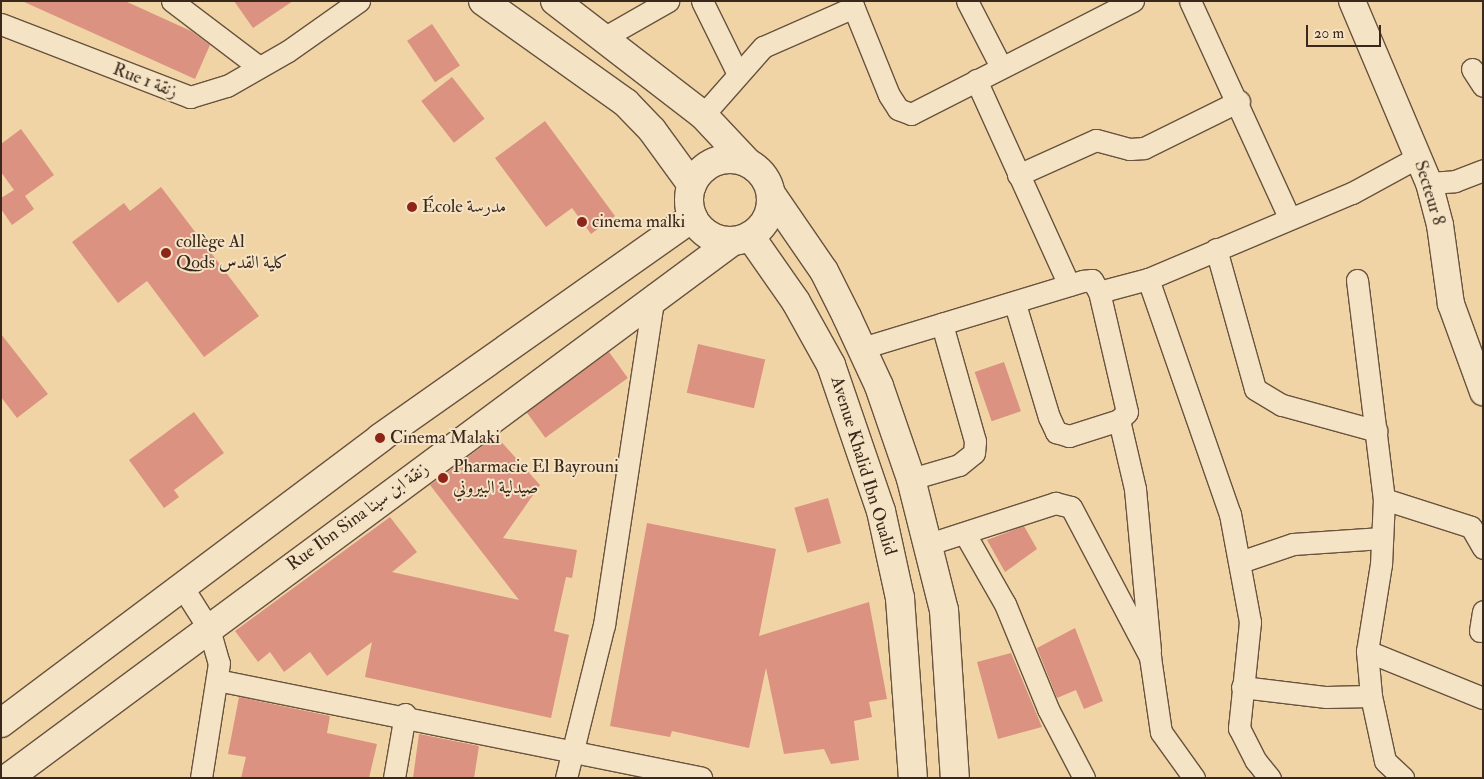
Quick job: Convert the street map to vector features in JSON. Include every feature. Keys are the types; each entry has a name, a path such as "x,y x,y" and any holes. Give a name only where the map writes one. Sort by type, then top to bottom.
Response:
{"main road":[{"path":"483,1 626,104 652,130 692,185 693,217 709,235 742,239 767,218 771,194 759,171 748,163 703,115 605,37 555,1"},
{"path":"692,185 699,174 715,163 735,159 748,163"},
{"name":"Avenue Khalid Ibn Oualid","path":"771,194 824,271 862,348 911,479 930,544 944,610 955,778"},
{"path":"1,724 380,438 693,217"},
{"name":"Avenue Khalid Ibn Oualid","path":"742,239 824,350 881,511 900,598 913,778"},
{"name":"Rue Ibn Sina زنقة ابن سينا","path":"8,778 654,296 742,239"}],"street":[{"path":"172,1 259,67"},
{"name":"Rue 1 زنقة","path":"1,24 183,96 227,86 359,1"},
{"path":"605,37 668,1"},
{"path":"702,1 737,72"},
{"path":"967,1 1001,67"},
{"path":"703,115 737,72 763,47 853,4 889,95 904,113 914,114 1001,67 1133,1"},
{"path":"1190,1 1239,101 1289,217"},
{"name":"Secteur 8","path":"1352,1 1429,184 1451,304 1483,392"},
{"path":"976,80 1069,285"},
{"path":"1018,175 1096,140 1130,149 1144,148 1239,101"},
{"path":"1099,292 1148,279 1289,217 1363,188 1418,157"},
{"path":"1429,184 1455,181 1483,170"},
{"path":"1216,249 1255,389 1282,405 1377,432"},
{"path":"862,348 1015,304 1091,279 1099,292 1128,409 1119,420 1069,436 1056,432 1015,304"},
{"path":"1148,279 1215,466 1240,562 1250,622 1239,728 1256,761 1270,778"},
{"path":"1357,280 1384,499 1382,538 1367,651 1371,696 1379,770 1403,778"},
{"path":"566,778 604,625 654,296"},
{"path":"911,479 959,465 974,453 975,441 942,324"},
{"path":"1119,420 1135,489 1150,657 1161,732 1194,778"},
{"path":"1384,499 1470,527 1483,548"},
{"path":"930,544 1065,503 1150,657"},
{"path":"965,534 1005,604 1048,709 1084,778"},
{"path":"1240,562 1293,544 1382,538"},
{"path":"183,588 210,628 219,663 201,778"},
{"path":"1367,651 1483,698"},
{"path":"217,680 405,714 701,778"},
{"path":"1242,687 1326,697 1371,696"},
{"path":"394,778 405,714"}],"building":[{"path":"22,1 125,1 191,31 210,45 195,79"},
{"path":"234,1 293,1 253,28"},
{"path":"432,24 460,65 435,82 407,41"},
{"path":"452,77 485,119 454,143 421,101"},
{"path":"545,121 615,216 591,234 572,208 546,227 495,158"},
{"path":"21,129 54,175 25,196 34,209 12,225 1,209 1,198 14,190 1,172 1,144"},
{"path":"161,187 259,316 204,357 147,281 118,303 72,242 124,203 130,211"},
{"path":"1,334 48,394 17,418 1,397"},
{"path":"698,344 765,360 754,408 687,393"},
{"path":"609,352 628,378 545,438 526,412"},
{"path":"1004,362 1021,411 992,421 975,372"},
{"path":"194,412 224,453 174,490 179,497 164,508 129,460"},
{"path":"496,436 540,485 503,538 577,550 572,578 566,577 554,631 569,635 551,718 365,677 372,642 327,676 310,652 284,672 270,652 258,662 235,631 390,517 417,552 392,572 519,600 430,485"},
{"path":"828,498 841,543 807,553 794,508"},
{"path":"647,523 776,549 759,636 869,602 887,699 869,702 872,717 854,721 859,760 831,764 824,749 784,754 766,668 749,748 672,731 670,737 610,726"},
{"path":"1024,526 1037,549 1005,572 987,540"},
{"path":"1075,628 1103,701 1084,709 1076,690 1057,698 1037,648"},
{"path":"1011,653 1042,727 998,739 977,662"},
{"path":"239,697 330,716 327,733 377,744 369,778 241,778 246,757 228,754"},
{"path":"419,734 479,746 474,778 413,778"}],"place":[{"name":"École مدرسة","path":"412,207"},
{"name":"cinema malki","path":"582,222"},
{"name":"collège Al Qods كلية القدس","path":"166,253"},
{"name":"Cinema Malaki","path":"380,438"},
{"name":"Pharmacie El Bayrouni صيدلية البيروني","path":"443,478"}]}
